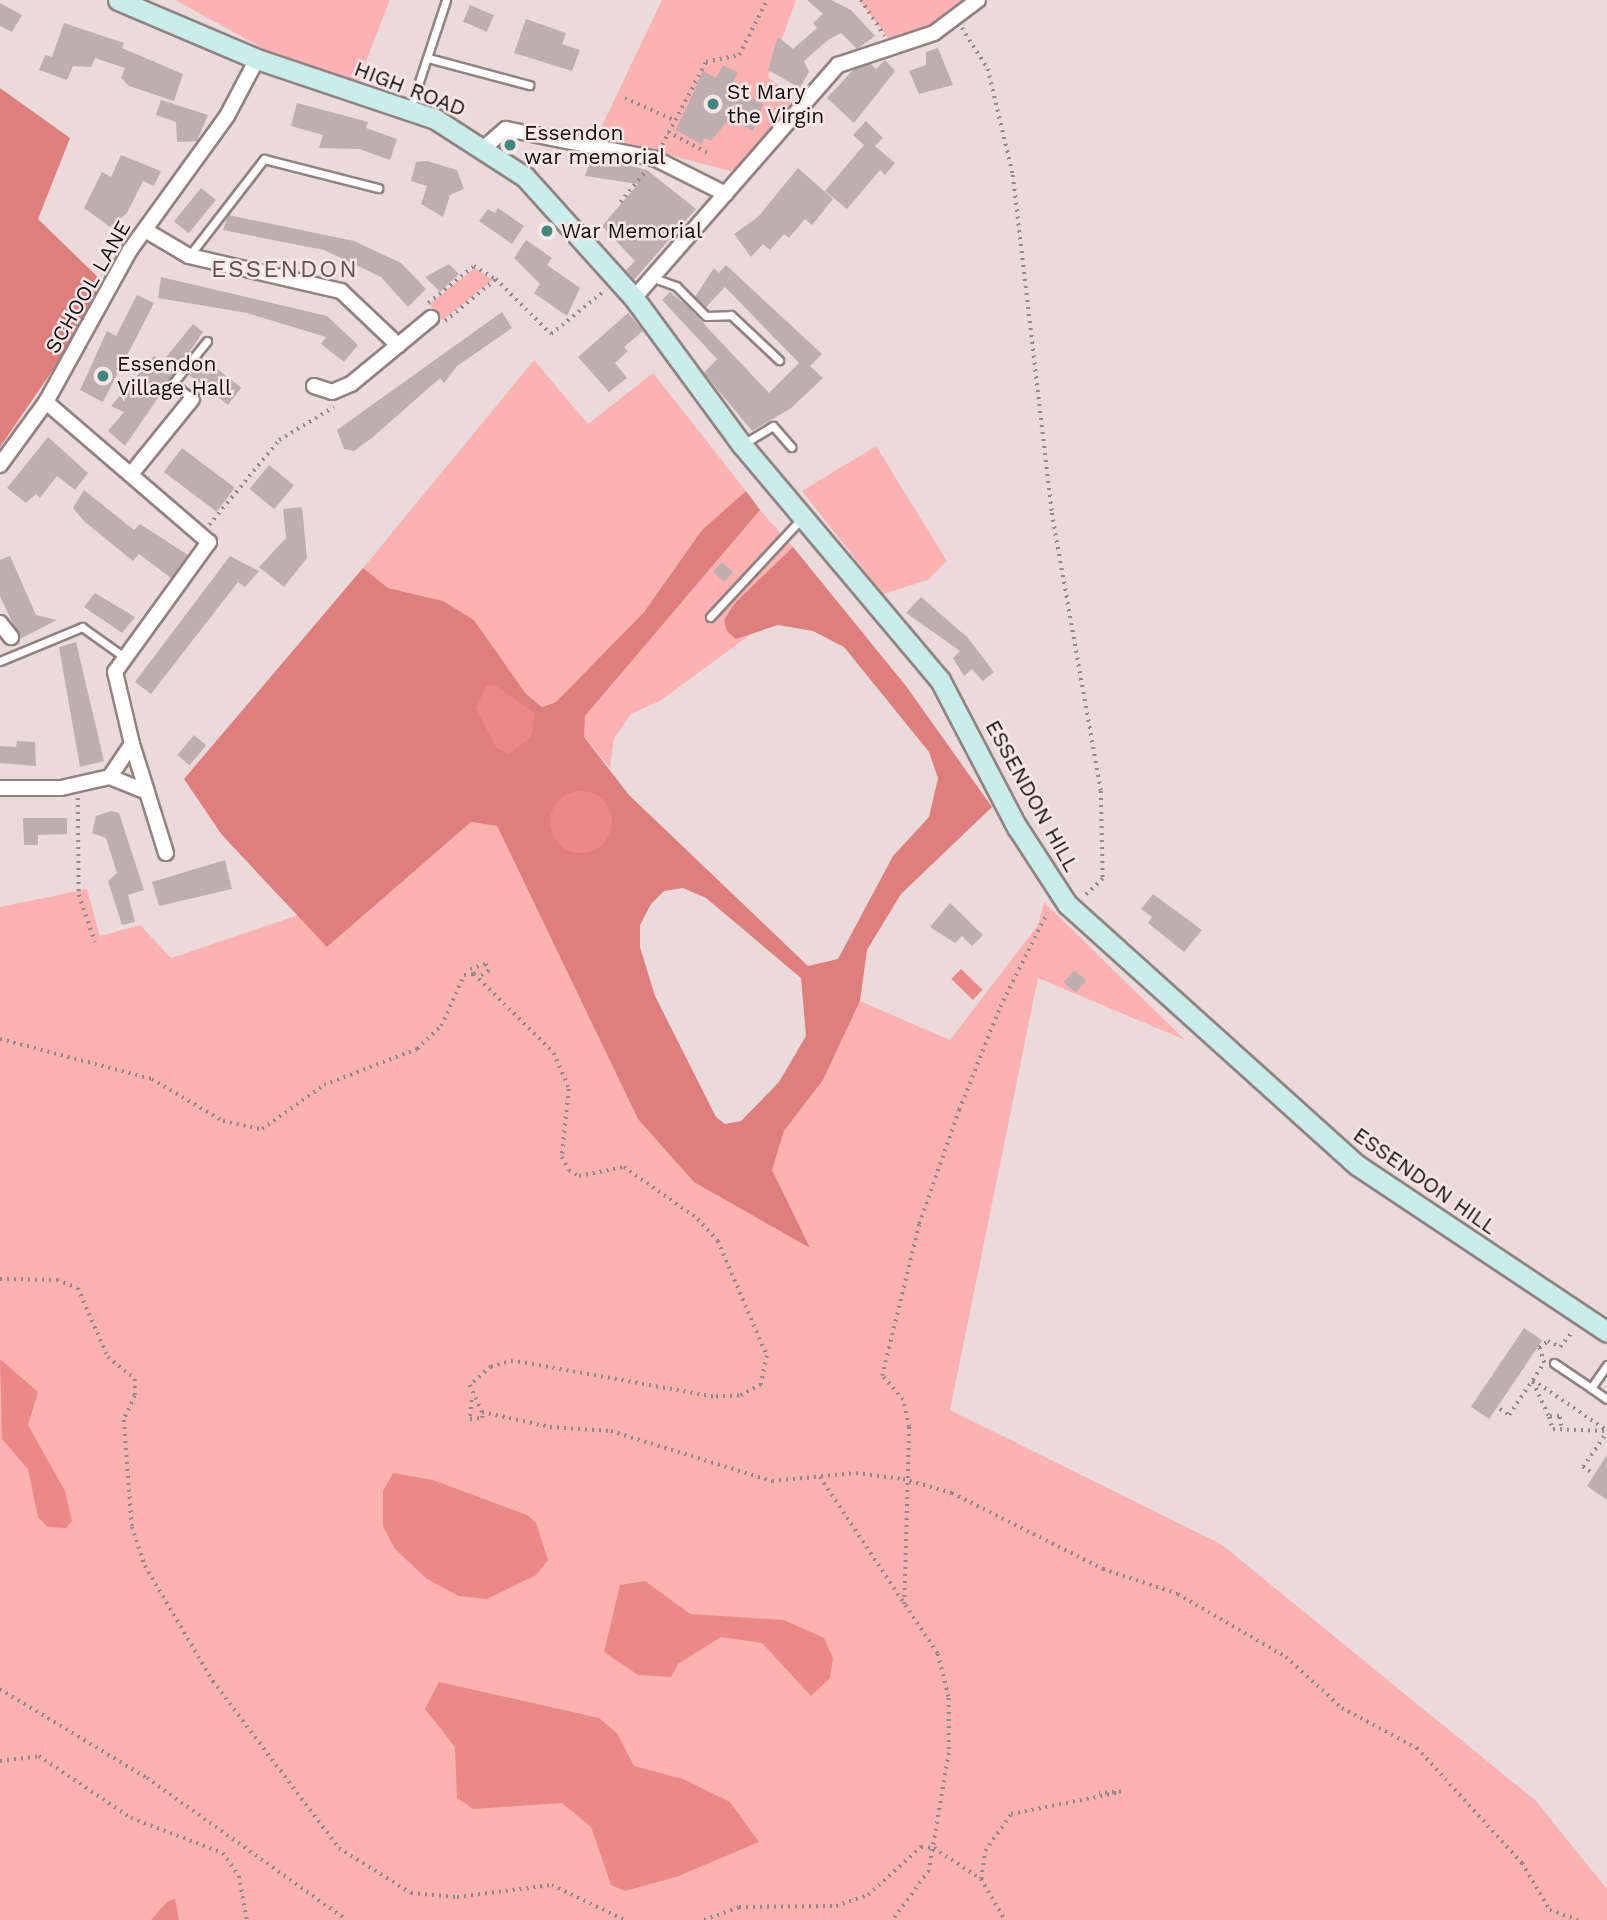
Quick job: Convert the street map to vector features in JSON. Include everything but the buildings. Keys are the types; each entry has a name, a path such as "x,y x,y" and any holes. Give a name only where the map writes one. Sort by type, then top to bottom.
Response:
{"main road":[{"name":"HIGH ROAD","path":"118,0 257,59 410,110 485,146 559,211 634,298"},
{"name":"ESSENDON HILL","path":"634,298 742,445 940,680 1017,827 1067,904 1357,1165 1607,1332"}],"street":[{"path":"634,298 838,65 956,21 978,0"},
{"name":"SCHOOL LANE","path":"0,464 46,402 145,230 227,116 257,59"},
{"path":"485,146 506,129 656,159 726,194"},
{"path":"145,230 189,256 341,291 398,345"},
{"path":"314,386 332,391 351,384 398,345 433,324"},
{"path":"132,473 191,399"},
{"path":"46,402 204,532 207,552 124,657 113,683 166,853"},
{"path":"0,623 11,636"},
{"path":"110,777 132,744"},
{"path":"0,789 78,785 110,777 147,792"}],"lane":[{"path":"410,110 446,0"},
{"path":"428,58 529,85"},
{"path":"189,256 264,159 378,188"},
{"path":"650,277 676,286 706,316 731,316 779,359"},
{"path":"191,399 173,383 207,341"},
{"path":"742,445 773,426 791,447"},
{"path":"710,618 802,518"},
{"path":"0,661 82,627 124,657"},
{"path":"1554,1363 1607,1399"},
{"path":"1591,1388 1607,1365"}],"path":[{"path":"620,202 656,159 706,62 739,55 767,0"},
{"path":"861,0 890,46"},
{"path":"956,21 988,69 1005,134 1052,513 1101,792 1103,879 1094,893 1067,904"},
{"path":"625,98 674,120"},
{"path":"668,132 708,153"},
{"path":"433,324 496,279 551,334 618,280"},
{"path":"204,532 279,440 342,402"},
{"path":"78,785 79,895 95,942"},
{"path":"904,1604 905,1409 882,1376 919,1224 1000,1007 1047,913"},
{"path":"472,1398 482,1412 482,1418 470,1419 470,1385 491,1367 513,1361 713,1397 739,1396 761,1385 767,1371 760,1328 718,1241 698,1219 624,1167 579,1176 569,1170 562,1157 569,1089 554,1054 478,978 474,974 470,969 486,964 489,971 478,978"},
{"path":"0,1039 152,1079 223,1121 262,1129 324,1085 417,1049 441,1026 464,975 474,974"},
{"path":"0,1279 57,1280 78,1288 108,1357 135,1379 135,1396 124,1420 132,1527 145,1566 213,1681 339,1848 411,1893 457,1897 552,1885 625,1920"},
{"path":"1533,1380 1607,1431 1550,1427 1549,1417 1533,1380"},
{"path":"482,1412 550,1427 611,1431 772,1481 856,1472 903,1479 952,1493 1103,1569 1178,1594 1286,1657 1342,1708 1425,1756 1522,1863 1550,1910 1578,1920"},
{"path":"1549,1417 1559,1416 1561,1426"},
{"path":"1590,1472 1583,1466 1607,1431"},
{"path":"820,1477 938,1654 949,1698 948,1753 929,1871 893,1920"},
{"path":"0,1689 147,1778 347,1920"},
{"path":"0,1761 39,1756 131,1818 223,1853 239,1876 247,1920"},
{"path":"981,1879 989,1843 1011,1814 1112,1788 1121,1792 1111,1796 1099,1793"},
{"path":"704,1920 739,1907 836,1906 868,1895 921,1847 934,1848 981,1879 1006,1920"}],"shaded area":[{"path":"175,0 390,0 358,81 266,50"},
{"path":"662,0 796,0 768,77 794,99 750,160 730,171 597,136"},
{"path":"859,0 970,0 932,28 889,39"},
{"path":"0,88 70,138 38,219 109,288 0,447"},
{"path":"475,268 493,280 443,320 429,304"},
{"path":"534,360 588,424 653,373 746,491 702,530 644,612 556,702 542,707 526,695 474,620 443,601 388,588 363,568"},
{"path":"876,446 947,561 928,580 883,594 802,491"},
{"path":"746,491 760,510 585,716 584,737 629,795 808,966 838,959 893,856 929,817 938,778 929,752 844,647 813,631 778,625 736,639 727,631 724,620 735,603 793,547 906,686 992,807 901,894 867,950 860,1001 823,1080 784,1131 772,1170 810,1248 694,1182 638,1119 497,826 471,822 327,947 222,835 184,779 363,568 388,588 443,601 474,620 526,694 542,707 556,702 644,612 702,530","holes":["683,888 706,898 801,978 806,1036 779,1082 741,1121 725,1124 716,1117 655,996 640,947 640,925 651,904 664,891"]},
{"path":"760,510 793,547 724,620 736,639 751,634 660,701 631,714 614,738 610,768 584,737 585,716"},
{"path":"495,685 535,714 531,737 508,755 496,747 476,708 486,686"},
{"path":"581,791 593,793 603,800 610,810 610,834 603,844 593,851 581,853 569,851 559,844 552,834 550,822 552,810 559,800 569,793"},
{"path":"471,822 497,826 638,1119 808,1248 772,1170 784,1131 823,1080 860,1001 950,1040 1038,925 1044,902 1185,1040 1038,978 950,1410 1221,1544 1536,1801 1607,1889 1607,1920 0,1920 0,907 87,889 100,936 140,925 171,958 301,914 327,947"},
{"path":"961,969 983,990 973,1000 951,979"},
{"path":"0,1359 38,1392 28,1425 65,1491 72,1521 66,1528 48,1527 38,1517 28,1469 2,1439"},
{"path":"393,1473 433,1480 527,1515 536,1523 548,1560 536,1575 487,1599 459,1596 427,1579 395,1549 383,1526 383,1491"},
{"path":"645,1581 690,1614 784,1620 824,1638 833,1658 830,1678 811,1696 762,1643 721,1637 678,1664 671,1677 638,1675 604,1652 620,1585"},
{"path":"439,1682 599,1718 617,1733 634,1766 683,1779 730,1802 759,1842 676,1877 625,1891 611,1885 591,1827 562,1803 473,1809 457,1798 455,1747 425,1709"},
{"path":"175,1899 179,1920 151,1920 168,1901"}],"place":[{"name":"St Mary the Virgin","path":"713,104"},
{"name":"Essendon war memorial","path":"510,145"},
{"name":"War Memorial","path":"547,231"},
{"name":"Essendon Village Hall","path":"103,376"}],"district":[{"name":"ESSENDON","path":"285,270"}]}
